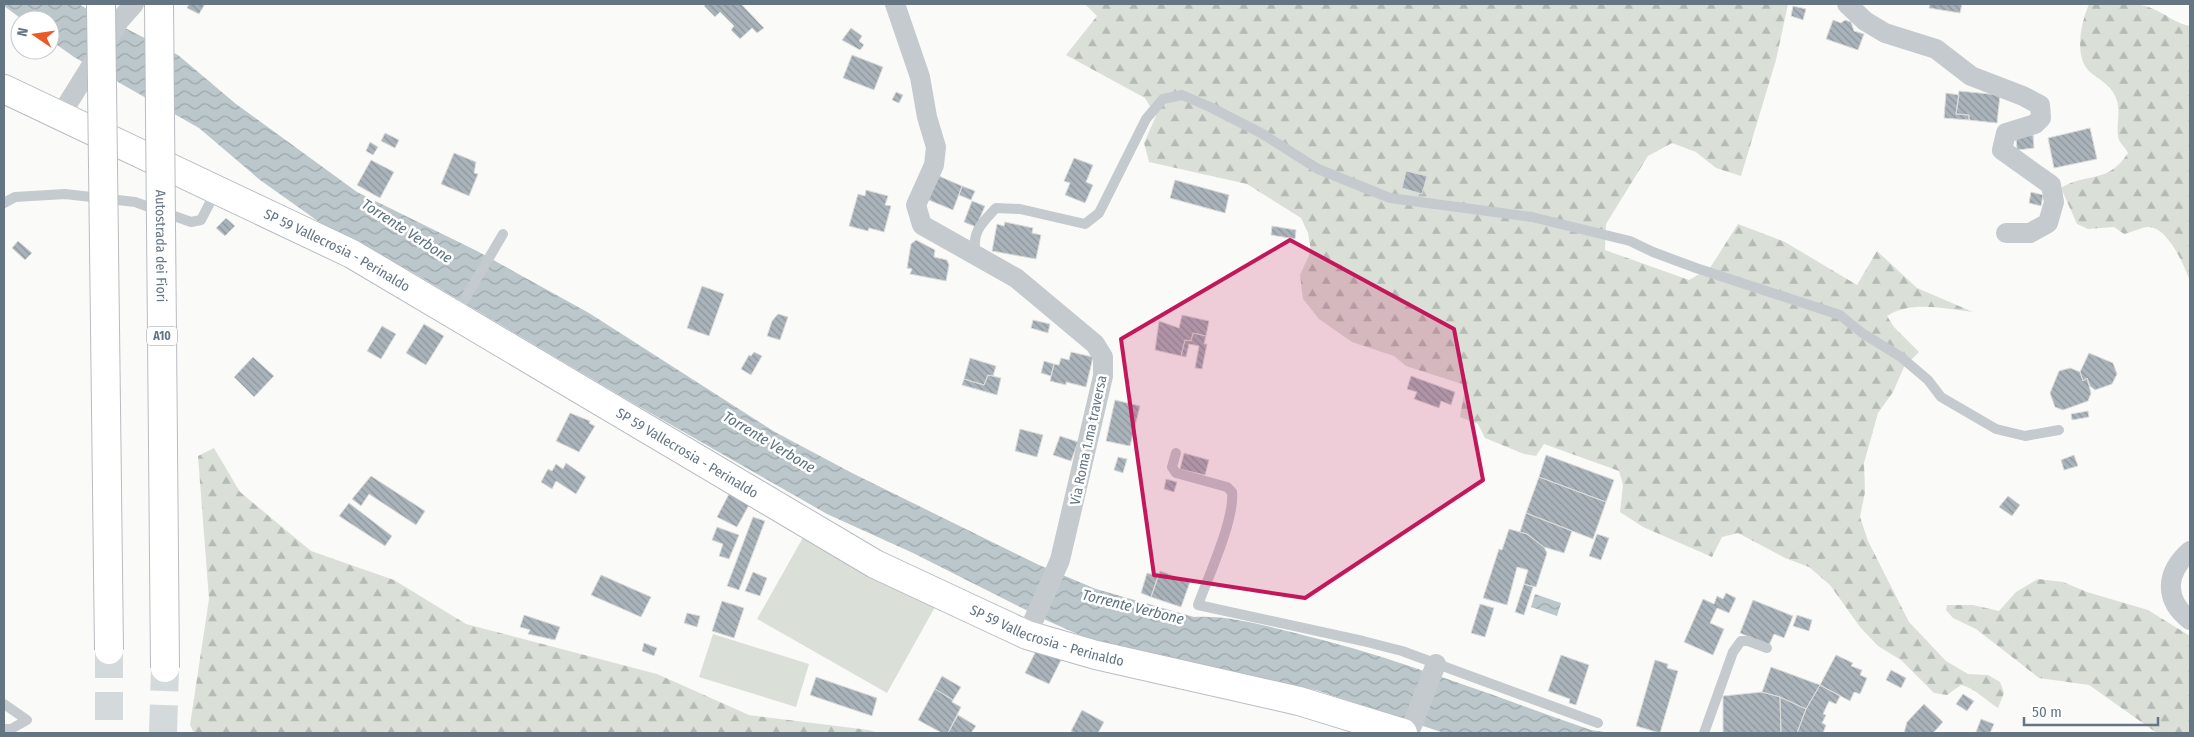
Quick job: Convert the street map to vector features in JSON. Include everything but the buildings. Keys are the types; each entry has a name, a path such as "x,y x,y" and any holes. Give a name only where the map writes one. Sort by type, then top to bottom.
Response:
{"main road":[{"name":"Autostrada dei Fiori","path":"159,4 165,668"},
{"path":"109,650 110,12"},
{"name":"SP 59 Vallecrosia - Perinaldo","path":"4,89 352,254 459,308 875,564 1096,655 1299,701 1407,731"}],"street":[{"path":"60,116 86,73 110,12 134,4"},
{"name":"Via Roma 1.ma traversa","path":"896,4 920,78 927,117 936,147 934,165 916,205 922,226 1016,278 1094,344 1104,357 1103,376 1060,560 1031,627"},
{"path":"1847,4 1865,21 1885,33 1936,49 1971,76 2023,96 2040,105 2041,118 2035,124 2006,133 2002,150 2051,186 2054,202 2048,223 2030,233 2006,233"},
{"path":"2190,550 2179,561 2172,578 2171,596 2178,611 2190,620"},
{"path":"1407,731 1434,667"}],"lane":[{"path":"976,255 973,242 982,223 996,208 1020,209 1085,224 1099,213 1146,119 1163,99 1182,95 1261,133 1318,169 1390,198 1532,217 1630,241 1696,268 1840,315 1862,334 1901,356 1928,380 1940,397 1996,429 2025,436 2059,430"},
{"path":"4,202 16,198 65,194 135,202 191,222 201,220 217,190"},
{"path":"459,308 503,234"},
{"path":"1176,453 1172,467 1176,473 1227,487 1232,492 1233,503 1228,523 1198,605 1363,640 1402,651 1434,667 1598,723"},
{"path":"1704,733 1733,652 1738,644 1742,641 1748,641 1767,648"},
{"path":"4,704 27,720 11,730 4,729"}],"highlighted area":[{"path":"1290,240 1454,329 1483,480 1305,598 1154,575 1121,339"}],"green space":[{"path":"1085,4 1788,4 1776,60 1741,176 1716,168 1696,152 1672,143 1648,156 1606,224 1605,250 1689,280 1710,268 1738,224 1785,242 1857,285 1877,251 1917,288 1973,312 1918,307 1907,308 1887,316 1894,327 1919,352 1904,367 1893,392 1878,413 1864,463 1865,492 1860,517 1868,541 1909,622 1946,661 1968,674 1988,675 2000,682 2004,693 1998,708 1975,691 1961,685 1947,695 1934,693 1901,660 1878,646 1860,627 1830,585 1809,567 1785,558 1738,533 1722,537 1712,557 1643,527 1620,512 1623,485 1619,471 1544,444 1536,456 1524,454 1485,438 1478,424 1460,417 1464,394 1462,384 1406,366 1394,356 1352,342 1319,319 1303,299 1300,275 1311,251 1308,233 1301,218 1247,184 1149,162 1144,143 1156,116 1145,98 1066,55 1097,16"},
{"path":"2089,4 2136,4 2156,10 2180,23 2190,26 2190,281 2174,247 2161,232 2147,227 2124,234 2114,227 2088,229 2077,224 2061,188 2070,183 2112,170 2128,153 2120,142 2118,135 2118,111 2115,96 2107,85 2085,67 2082,59 2080,50 2081,30"},
{"path":"214,448 240,492 311,551 394,580 466,624 657,674 749,715 869,730 878,733 194,733 190,725 209,599 198,456"},
{"path":"805,534 935,607 887,693 757,619"},
{"path":"2038,579 2063,582 2087,592 2148,610 2190,636 2190,733 2157,733 2089,685 2039,678 1976,629 1953,618 1946,610 1947,605 1973,605 1999,611 2016,592"},
{"path":"713,634 809,664 796,707 699,677"}],"water":[{"name":"Torrente Verbone","path":"4,4 78,4 178,55 236,104 357,192 477,251 589,313 775,432 854,474 1039,565 1096,589 1194,617 1232,619 1333,643 1444,678 1591,730 1611,733 1444,733 1319,691 1089,639 1048,621 913,553 827,514 633,403 412,272 322,224 260,180 199,128 74,57 60,47 60,10 10,10"},
{"path":"1535,594 1561,603 1557,616 1531,607"}],"tunnel":[{"path":"109,650 109,733"},
{"path":"163,733 165,668"}]}
